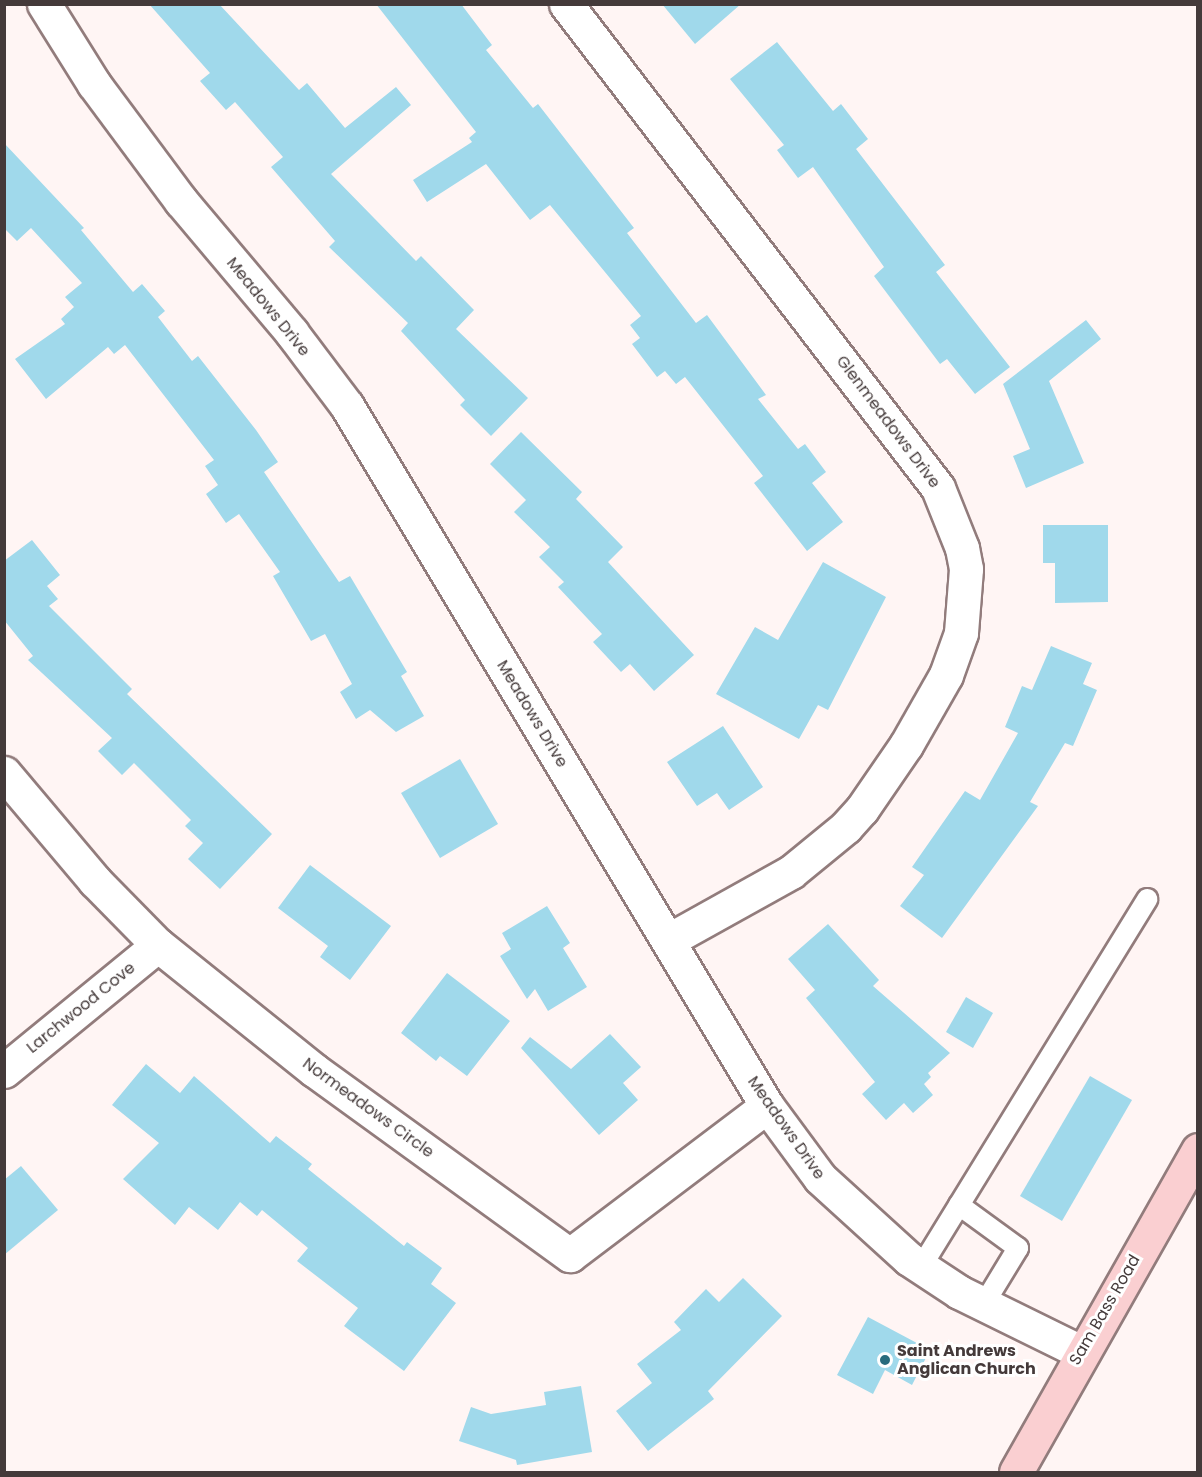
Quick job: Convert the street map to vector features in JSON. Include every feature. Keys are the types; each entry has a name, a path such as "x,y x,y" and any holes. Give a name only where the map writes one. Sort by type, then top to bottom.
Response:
{"main road":[{"name":"Sam Bass Road","path":"1016,1473 1081,1352 1197,1150"}],"street":[{"name":"Meadows Drive","path":"44,4 94,84 181,201 292,333 347,406 767,1106 820,1178 863,1220 921,1267 984,1304 1081,1352"},
{"name":"Glenmeadows Drive","path":"566,4 938,488 962,548 966,569 961,633 946,675 906,745 862,809 846,827 791,872 669,940"},
{"name":"Normeadows Circle","path":"4,772 94,881 158,945 314,1070 570,1255 767,1106"},
{"name":"Larchwood Cove","path":"4,1071 158,945"}],"lane":[{"path":"921,1267 1147,899"},
{"path":"959,1205 1018,1248 984,1304"}],"building":[{"path":"149,4 219,4 299,90 307,83 345,128 396,87 411,105 331,174 416,261 421,256 474,310 456,329 528,398 491,436 460,405 465,400 401,331 408,323 329,247 335,241 271,167 283,157 235,102 226,110 200,81 210,73"},
{"path":"376,4 461,4 492,45 486,50 533,108 538,104 634,228 627,233 696,323 707,315 766,395 758,399 798,449 805,444 826,472 812,483 843,522 807,551 754,483 763,476 685,377 676,384 665,371 657,377 632,344 640,338 630,325 641,316 550,205 530,220 486,164 427,202 413,180 472,142 469,138 476,132"},
{"path":"662,4 741,4 695,44"},
{"path":"777,42 833,111 841,104 868,139 856,149 945,265 936,272 1010,367 975,394 947,359 940,364 874,276 884,267 813,167 798,178 777,150 784,145 730,79"},
{"path":"4,143 84,228 81,230 133,292 142,284 165,311 158,317 192,361 198,356 256,430 278,462 264,472 339,582 350,576 407,672 401,676 424,716 396,732 370,710 356,719 340,692 352,684 325,634 311,641 273,576 280,572 239,514 226,523 206,494 218,485 205,466 214,460 125,345 114,354 108,347 46,399 15,359 65,324 61,319 74,307 65,297 82,283 31,228 17,241 4,228"},
{"path":"1086,320 1101,339 1049,381 1084,463 1026,488 1013,456 1030,449 1003,384"},
{"path":"521,432 582,492 576,499 623,547 608,562 694,655 654,691 630,664 621,672 593,642 602,634 558,587 564,582 539,557 550,547 514,512 526,500 490,464"},
{"path":"1043,525 1108,525 1108,602 1055,603 1055,563 1043,563"},
{"path":"32,540 60,575 47,586 58,599 49,606 132,689 127,694 272,834 220,889 188,859 203,843 185,826 191,820 134,763 122,775 98,751 112,738 28,660 33,656 4,620 4,561"},
{"path":"823,562 886,597 828,710 818,705 799,739 716,694 755,627 778,640"},
{"path":"1051,646 1092,663 1083,684 1097,690 1073,746 1065,743 1030,802 1038,806 942,938 900,906 924,875 912,867 965,791 980,800 1018,733 1005,727 1022,686 1032,690"},
{"path":"723,726 763,787 729,810 717,793 697,806 667,762"},
{"path":"460,759 498,824 440,858 401,793"},
{"path":"310,865 391,926 350,980 320,957 328,946 278,908"},
{"path":"547,906 570,943 563,948 587,987 548,1011 535,989 527,999 500,956 511,949 502,933"},
{"path":"828,924 879,980 873,986 950,1053 928,1073 931,1077 924,1084 933,1095 913,1113 904,1103 886,1120 862,1094 875,1082 806,998 815,990 788,959"},
{"path":"447,973 510,1021 467,1076 440,1056 436,1061 401,1033"},
{"path":"966,997 993,1013 973,1048 946,1032"},
{"path":"610,1034 641,1067 623,1083 638,1100 599,1135 521,1048 530,1037 571,1069"},
{"path":"146,1064 180,1093 194,1076 270,1143 276,1136 312,1164 308,1169 404,1246 407,1242 442,1268 431,1284 456,1303 404,1371 344,1326 358,1308 297,1261 308,1248 262,1210 257,1216 240,1202 218,1230 189,1207 175,1225 123,1179 159,1143 112,1105"},
{"path":"1090,1076 1132,1100 1062,1221 1020,1196"},
{"path":"21,1166 58,1210 4,1255 4,1180"},
{"path":"743,1278 782,1316 708,1391 714,1399 648,1451 616,1411 652,1383 637,1364 681,1330 674,1322 706,1289 719,1302"},
{"name":"Saint Andrews Anglican Church","path":"868,1317 930,1350 912,1385 885,1370 873,1394 837,1375"},
{"path":"581,1386 592,1452 517,1465 516,1460 459,1441 471,1407 491,1414 546,1405 544,1392"}],"place":[{"name":"Saint Andrews Anglican Church","path":"885,1360"}]}
